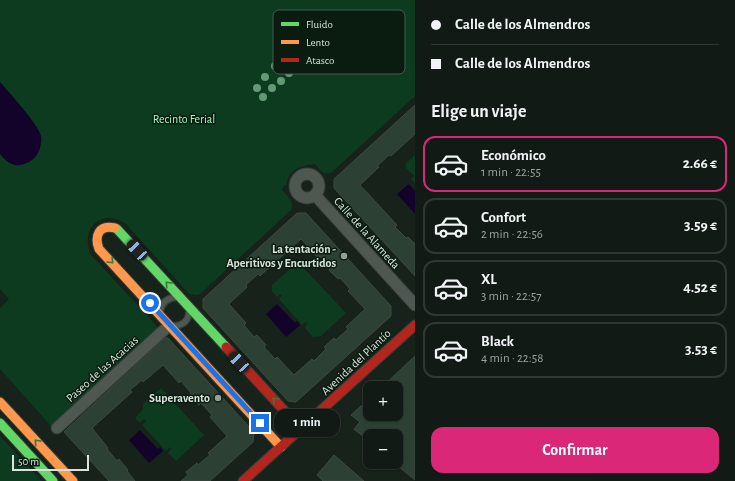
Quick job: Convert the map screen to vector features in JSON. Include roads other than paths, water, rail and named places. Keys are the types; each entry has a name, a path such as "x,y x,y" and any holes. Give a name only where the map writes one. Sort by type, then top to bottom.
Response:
{"street":[{"name":"Calle de la Alameda","path":"315,195 415,306"},
{"path":"281,447 167,328 160,314 100,249 97,245 96,238 99,231 110,226 117,229 301,429"},
{"name":"Avenida del Plantío","path":"243,481 415,325"},
{"name":"Paseo de las Acacias","path":"57,428 167,328"},
{"path":"0,402 73,481"},
{"path":"0,423 53,481"}],"lane":[{"path":"160,314 160,308 168,300 176,297 181,298"},
{"path":"167,328 177,326 185,322 189,314 189,308"}],"place":[{"name":"La tentación - Aperitivos y Encurtidos","path":"344,256"},
{"name":"Superavento","path":"218,398"}],"park label":[{"name":"Recinto Ferial","path":"184,119"}]}
